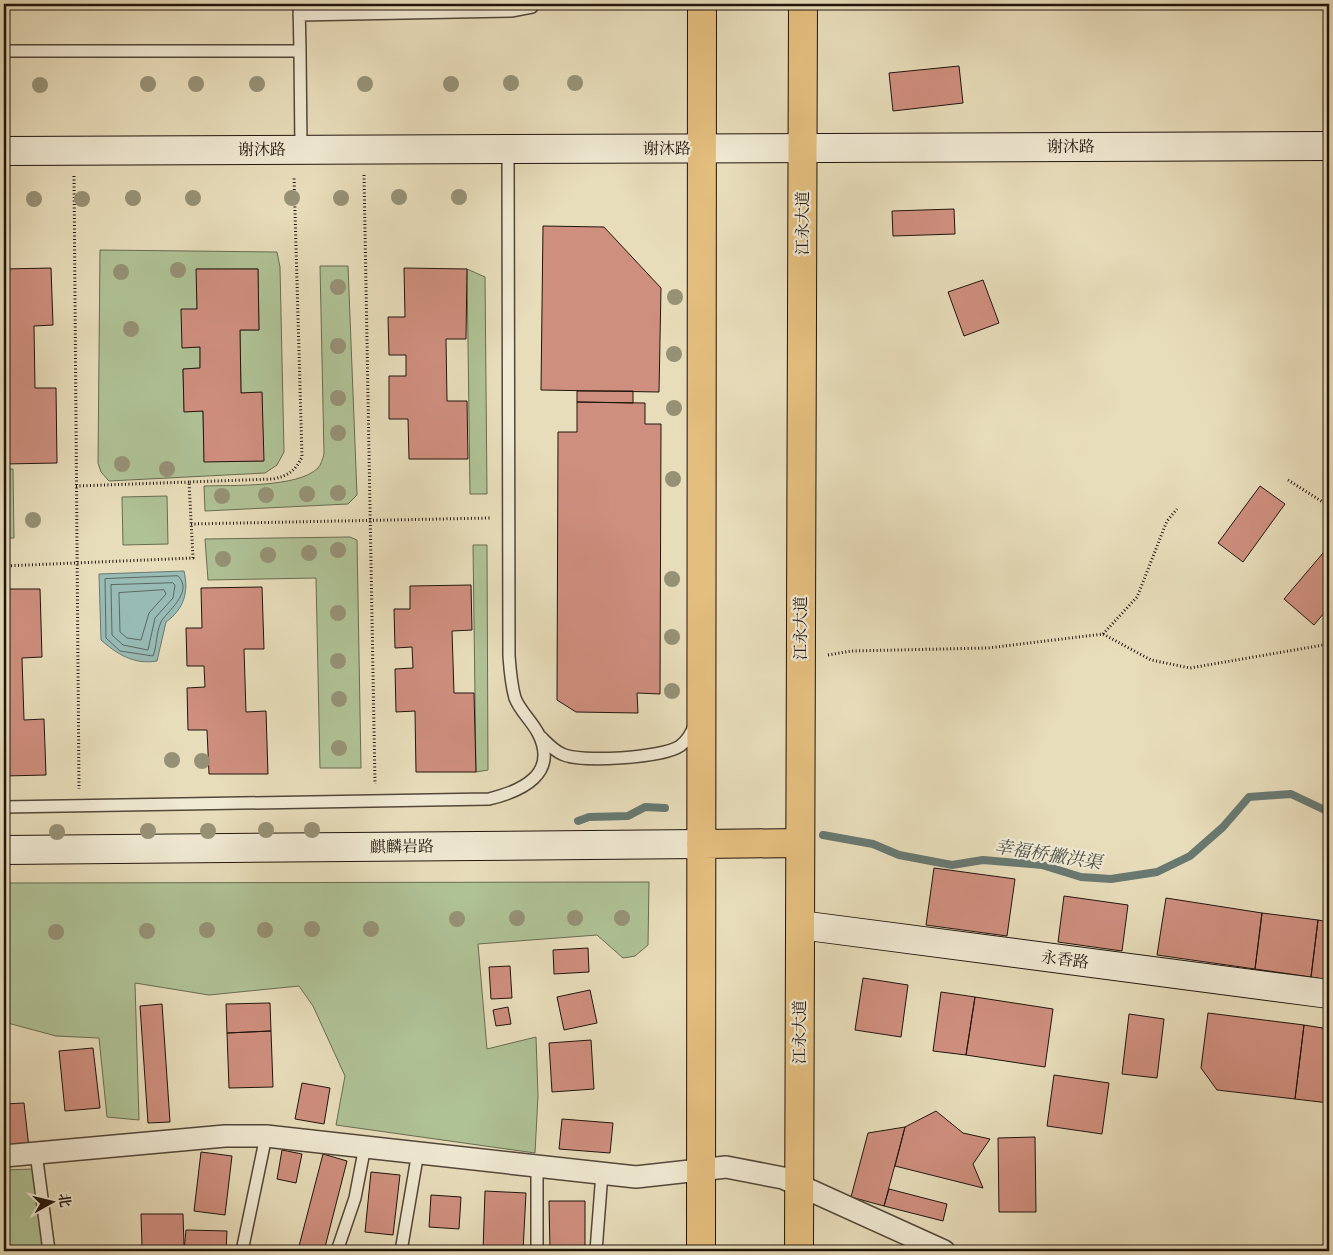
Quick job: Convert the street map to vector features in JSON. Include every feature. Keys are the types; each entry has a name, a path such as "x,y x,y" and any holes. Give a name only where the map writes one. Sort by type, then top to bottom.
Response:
{"main road":[{"path":"701,1251 702,4"},
{"name":"江永大道","path":"799,1251 803,4"},
{"name":"麒麟岩路","path":"702,844 800,843"}],"street":[{"name":"谢沐路","path":"4,150 508,150 1329,146"},
{"name":"麒麟岩路","path":"4,850 702,844"},
{"name":"永香路","path":"800,925 1329,994"},
{"path":"4,1156 225,1136 266,1136 636,1177 726,1167 783,1178 944,1251"}],"lane":[{"path":"297,150 300,51 299,9 419,8 511,11 532,7 534,4"},
{"path":"4,51 300,51"},
{"path":"508,150 509,656 512,683 521,710 538,734 551,748 564,756 638,757 663,753 680,746 692,732 702,694"},
{"path":"4,807 489,799 526,787 541,769 543,748 538,734"},
{"path":"242,1251 266,1136"},
{"path":"337,1251 355,1198 365,1146"},
{"path":"401,1251 418,1152"},
{"path":"36,1153 49,1251"},
{"path":"536,1166 537,1251"},
{"path":"596,1251 602,1173"}],"path":[{"path":"74,150 79,807"},
{"path":"76,486 282,477 295,470 302,457 297,150"},
{"path":"363,150 375,801"},
{"path":"1288,480 1329,506"},
{"path":"4,566 193,558 189,482"},
{"path":"1103,634 1137,597 1166,521 1176,509"},
{"path":"191,524 508,518"},
{"path":"801,664 826,655 851,651 988,648 1103,634 1151,660 1190,668 1329,644"}],"green space":[{"path":"100,250 277,252 280,267 284,452 277,465 265,473 109,481 101,472 98,463","holes":["197,269 258,269 259,330 240,330 241,393 262,393 263,461 204,461 203,411 184,411 183,369 200,368 200,347 182,347 197,309"]},
{"path":"320,266 348,266 357,495 348,504 205,511 204,486 264,484 296,479 318,468 321,463 324,454"},
{"path":"467,269 485,277 487,494 470,494"},
{"path":"4,469 13,469 14,538 4,538"},
{"path":"167,496 168,544 123,545 122,497"},
{"path":"350,537 357,540 361,768 320,768 316,578 208,580 205,539"},
{"path":"473,545 487,545 488,770 476,772"},
{"path":"649,882 648,945 635,956 623,958 597,935 478,944 487,1049 536,1037 538,1096 535,1153 336,1125 345,1076 313,1006 299,986 209,995 135,983 139,1120 107,1117 99,1038 56,1036 4,1022 4,883"},
{"path":"33,1169 44,1251 4,1251 4,1170"}],"water":[{"path":"184,571 186,586 184,600 177,612 166,622 157,661 133,660 113,650 101,640 99,574"}],"building":[{"path":"959,66 963,103 893,111 889,73"},
{"path":"954,209 955,234 893,236 892,211"},
{"path":"543,226 604,227 661,288 659,392 541,390"},
{"path":"51,268 53,325 34,326 35,388 56,388 57,463 4,464 4,269"},
{"path":"404,268 467,269 466,339 446,339 447,401 467,401 468,459 409,459 408,419 389,419 389,376 406,376 406,355 389,355 388,317 405,317"},
{"path":"196,269 258,269 259,330 240,330 241,393 262,392 264,461 204,462 203,411 184,412 183,369 200,368 200,347 182,348 181,309 197,309"},
{"path":"983,280 999,323 964,336 948,292"},
{"path":"577,391 633,391 633,403 577,402"},
{"path":"577,402 645,403 645,424 661,424 660,694 637,693 638,713 576,712 557,700 558,432 577,432"},
{"path":"1260,486 1285,504 1243,562 1218,543"},
{"path":"1329,546 1329,607 1314,625 1284,599"},
{"path":"471,585 472,630 452,631 454,693 474,693 476,772 416,772 415,711 396,712 395,669 413,668 412,647 395,648 394,609 410,609 410,586"},
{"path":"262,587 264,649 244,649 246,712 266,711 268,774 209,774 207,730 188,730 187,688 205,687 204,666 187,666 186,628 202,628 201,588"},
{"path":"4,589 40,589 42,657 22,658 24,720 44,719 46,775 4,776"},
{"path":"934,868 1015,879 1007,936 926,925"},
{"path":"1064,896 1128,905 1122,951 1058,942"},
{"path":"1166,898 1262,913 1255,969 1157,955"},
{"path":"1262,913 1318,920 1311,977 1255,969"},
{"path":"1318,920 1329,922 1329,980 1311,977"},
{"path":"588,948 589,972 554,974 553,950"},
{"path":"510,966 512,998 491,999 489,967"},
{"path":"863,978 908,985 901,1037 855,1030"},
{"path":"590,990 597,1023 564,1030 557,997"},
{"path":"941,992 975,997 966,1055 933,1051"},
{"path":"975,997 1053,1009 1045,1067 966,1055"},
{"path":"270,1003 271,1031 227,1033 226,1004"},
{"path":"162,1004 170,1122 148,1123 140,1006"},
{"path":"508,1007 511,1024 496,1026 493,1010"},
{"path":"1208,1013 1304,1025 1295,1099 1217,1090 1201,1068"},
{"path":"1129,1014 1164,1019 1157,1078 1122,1074"},
{"path":"1304,1025 1329,1029 1329,1103 1295,1099"},
{"path":"271,1031 273,1087 229,1088 227,1033"},
{"path":"591,1040 594,1089 552,1092 549,1043"},
{"path":"93,1048 100,1108 65,1111 59,1051"},
{"path":"1054,1075 1109,1083 1102,1134 1047,1126"},
{"path":"302,1083 330,1088 324,1124 295,1119"},
{"path":"24,1103 29,1148 4,1150 4,1104"},
{"path":"936,1111 963,1133 990,1139 973,1164 983,1188 895,1166 905,1127"},
{"path":"562,1119 613,1123 610,1153 559,1149"},
{"path":"905,1127 884,1206 851,1197 868,1133"},
{"path":"1035,1137 1036,1212 999,1212 998,1138"},
{"path":"282,1150 302,1154 296,1183 277,1179"},
{"path":"201,1152 232,1156 225,1215 194,1211"},
{"path":"323,1154 347,1161 324,1251 302,1251 298,1250"},
{"path":"371,1172 400,1175 393,1235 365,1232"},
{"path":"889,1189 947,1204 943,1221 884,1206"},
{"path":"485,1191 526,1193 523,1251 483,1251"},
{"path":"431,1195 461,1197 459,1229 429,1227"},
{"path":"549,1201 585,1201 585,1251 550,1251"},
{"path":"141,1214 183,1214 184,1246 142,1246"},
{"path":"186,1230 227,1231 226,1251 184,1251"},
{"path":"142,1246 184,1246 184,1251 142,1251"}],"waterway":[{"name":"幸福桥撇洪渠","path":"823,835 873,844 899,855 952,865 983,860 1042,865 1081,877 1111,879 1157,872 1190,856 1223,827 1249,797 1291,794 1329,812"},
{"name":"幸福桥撇洪渠","path":"578,821 589,817 628,816 645,807 665,808"}]}
